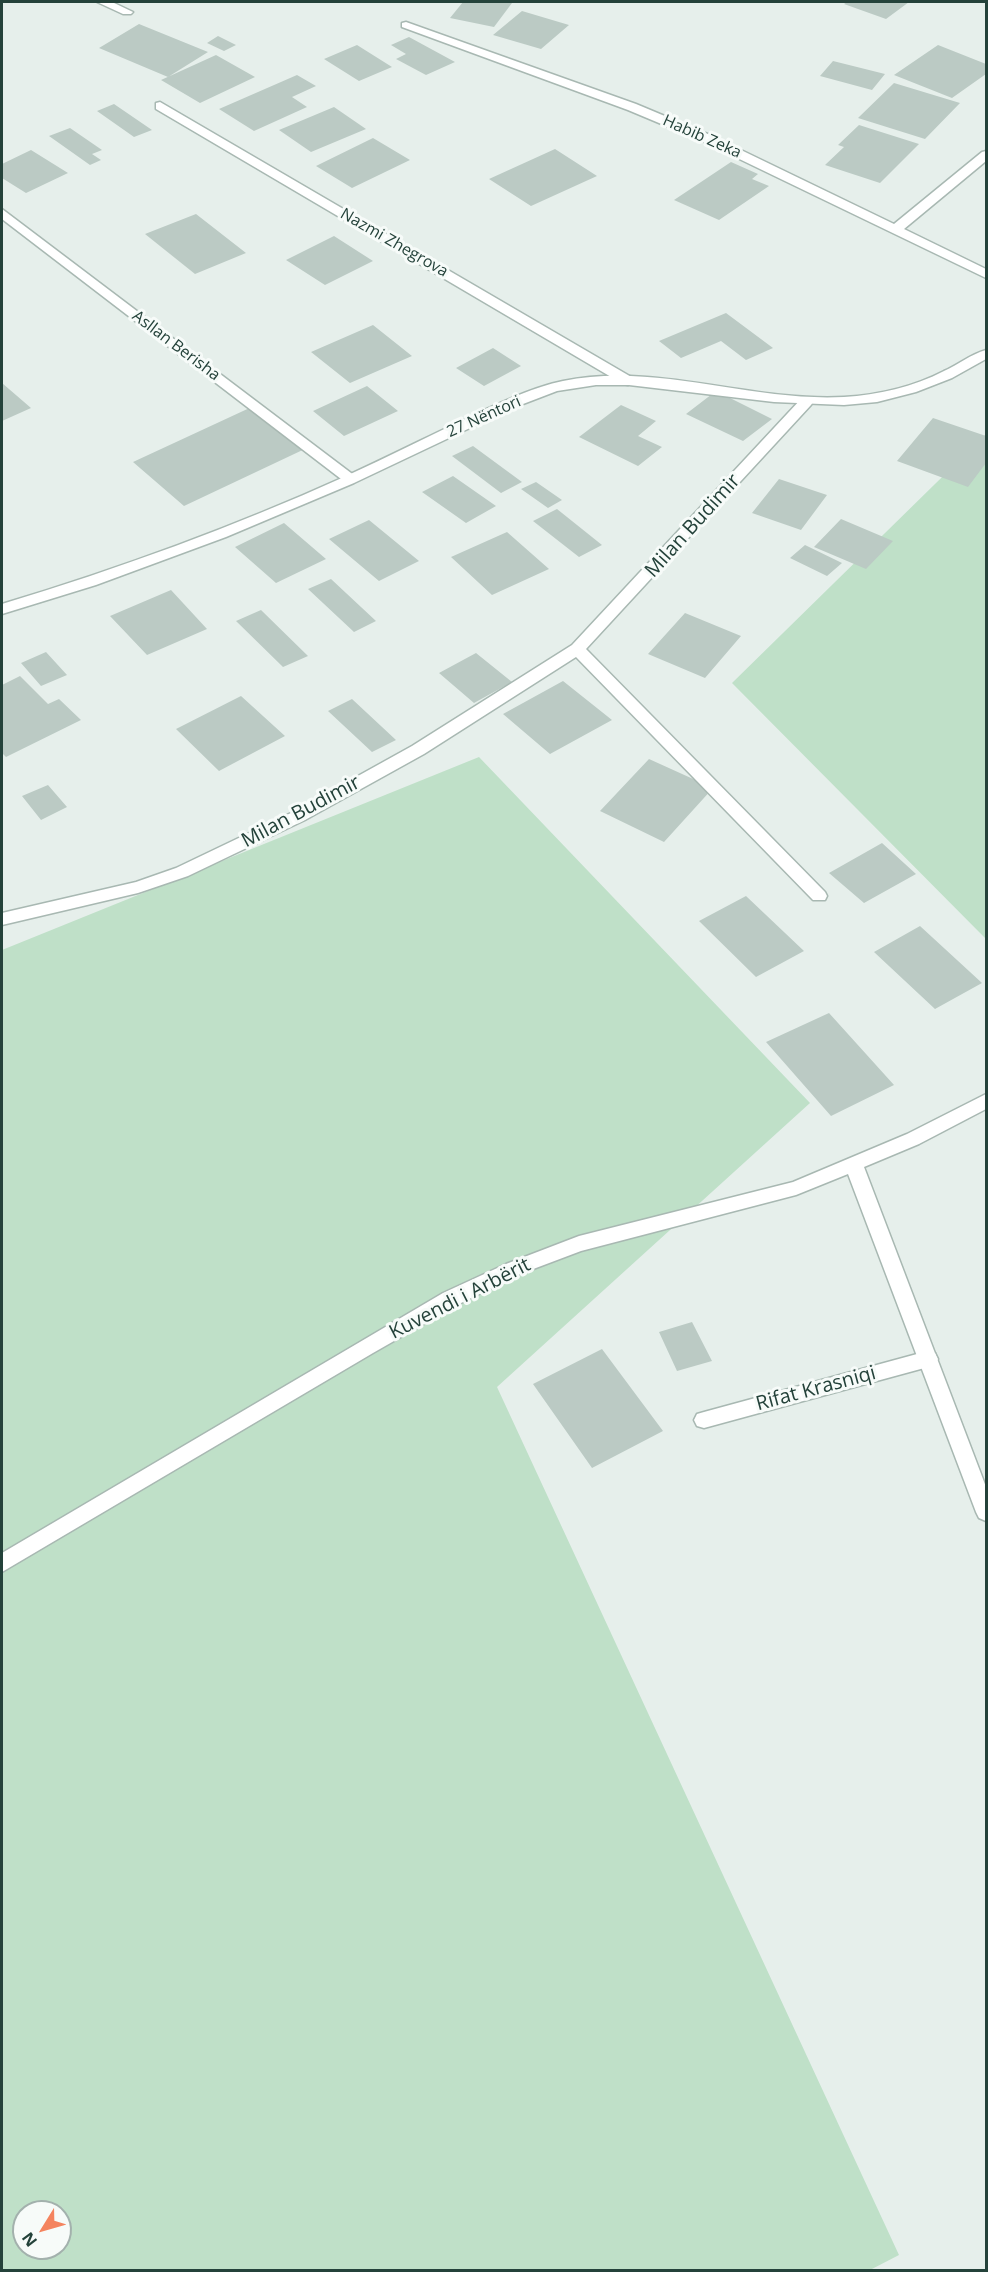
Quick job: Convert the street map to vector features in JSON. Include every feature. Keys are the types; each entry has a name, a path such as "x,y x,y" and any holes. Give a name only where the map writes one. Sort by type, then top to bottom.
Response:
{"street":[{"path":"103,2 127,12"},
{"name":"Habib Zeka","path":"406,26 632,107 706,138 987,274"},
{"name":"Nazmi Zhegrova","path":"160,106 628,381"},
{"path":"896,229 987,155"},
{"name":"Asllan Berisha","path":"2,213 350,479"},
{"name":"27 Nëntori","path":"2,609 150,561 350,479 502,407 563,386 648,381 806,402 865,401 922,387 987,354"},
{"name":"Milan Budimir","path":"2,919 138,887 182,872 299,816 418,750 577,649 806,402"},
{"path":"577,649 819,896"},
{"name":"Kuvendi i Arbërit","path":"2,1563 366,1347 450,1299 513,1269 579,1244 796,1188 854,1166 987,1101"},
{"path":"854,1166 987,1512"},
{"name":"Rifat Krasniqi","path":"704,1420 928,1359"}],"green space":[{"path":"986,434 986,939 732,683"},
{"path":"479,757 810,1103 497,1387 899,2255 870,2270 2,2270 2,950"}],"building":[{"path":"463,2 512,3 494,27 450,18"},
{"path":"847,2 909,2 886,19 844,4"},
{"path":"522,11 569,25 541,49 493,35"},
{"path":"139,24 208,52 168,77 99,48"},
{"path":"218,36 236,45 224,51 207,43"},
{"path":"409,37 455,62 426,75 396,59 406,54 391,45"},
{"path":"357,45 392,67 359,81 324,59"},
{"path":"938,45 986,64 986,74 952,98 894,75"},
{"path":"216,55 255,77 200,103 161,80"},
{"path":"833,61 885,74 872,90 820,76"},
{"path":"297,75 316,86 292,97 307,107 254,131 219,109"},
{"path":"894,83 960,103 925,139 858,118"},
{"path":"114,104 152,130 134,137 97,111"},
{"path":"334,107 366,129 311,152 279,130"},
{"path":"859,125 919,144 880,183 825,165 844,147 838,145"},
{"path":"70,128 102,150 92,154 101,160 90,165 49,136"},
{"path":"373,138 410,160 352,188 316,166"},
{"path":"555,149 597,176 531,206 489,179"},
{"path":"31,150 68,173 26,193 2,178 2,164"},
{"path":"731,162 758,174 752,179 769,186 719,220 674,200"},
{"path":"196,214 246,253 195,274 145,234"},
{"path":"334,236 373,261 325,285 286,260"},
{"path":"726,313 773,348 746,360 721,341 681,358 659,341"},
{"path":"373,325 412,356 350,383 311,352"},
{"path":"493,348 521,366 484,386 456,368"},
{"path":"2,383 31,408 2,421"},
{"path":"367,386 398,411 344,436 313,411"},
{"path":"716,391 772,419 743,441 686,414"},
{"path":"256,405 309,447 184,506 133,462"},
{"path":"621,405 656,421 638,436 662,447 638,466 579,437"},
{"path":"933,418 986,436 986,463 968,487 897,461"},
{"path":"473,446 522,482 501,493 452,456"},
{"path":"453,476 496,506 466,523 422,492"},
{"path":"779,479 827,495 801,530 752,513"},
{"path":"536,482 562,500 548,508 521,489"},
{"path":"557,509 602,545 579,557 533,521"},
{"path":"841,519 893,541 866,569 814,547"},
{"path":"369,520 419,561 379,581 329,539"},
{"path":"284,523 326,559 276,583 235,547"},
{"path":"507,532 549,569 492,595 451,557"},
{"path":"805,545 842,563 827,576 790,558"},
{"path":"331,579 376,621 354,632 308,589"},
{"path":"171,590 207,629 147,655 110,616"},
{"path":"261,610 308,656 283,667 236,621"},
{"path":"685,613 741,636 705,678 648,654"},
{"path":"46,652 67,675 41,686 21,663"},
{"path":"476,653 512,682 474,703 439,673"},
{"path":"20,676 48,704 59,699 81,720 6,757 2,753 2,685"},
{"path":"563,681 612,720 550,754 503,714"},
{"path":"241,696 285,736 219,771 176,729"},
{"path":"352,699 396,740 372,752 328,711"},
{"path":"649,759 713,788 664,842 600,811"},
{"path":"48,785 67,807 41,820 22,796"},
{"path":"882,843 916,874 864,903 829,873"},
{"path":"746,896 804,951 756,977 699,921"},
{"path":"920,926 982,983 935,1009 874,952"},
{"path":"829,1013 894,1085 831,1116 766,1042"},
{"path":"692,1322 712,1361 677,1371 659,1332"},
{"path":"602,1349 663,1431 592,1468 533,1384"}]}
